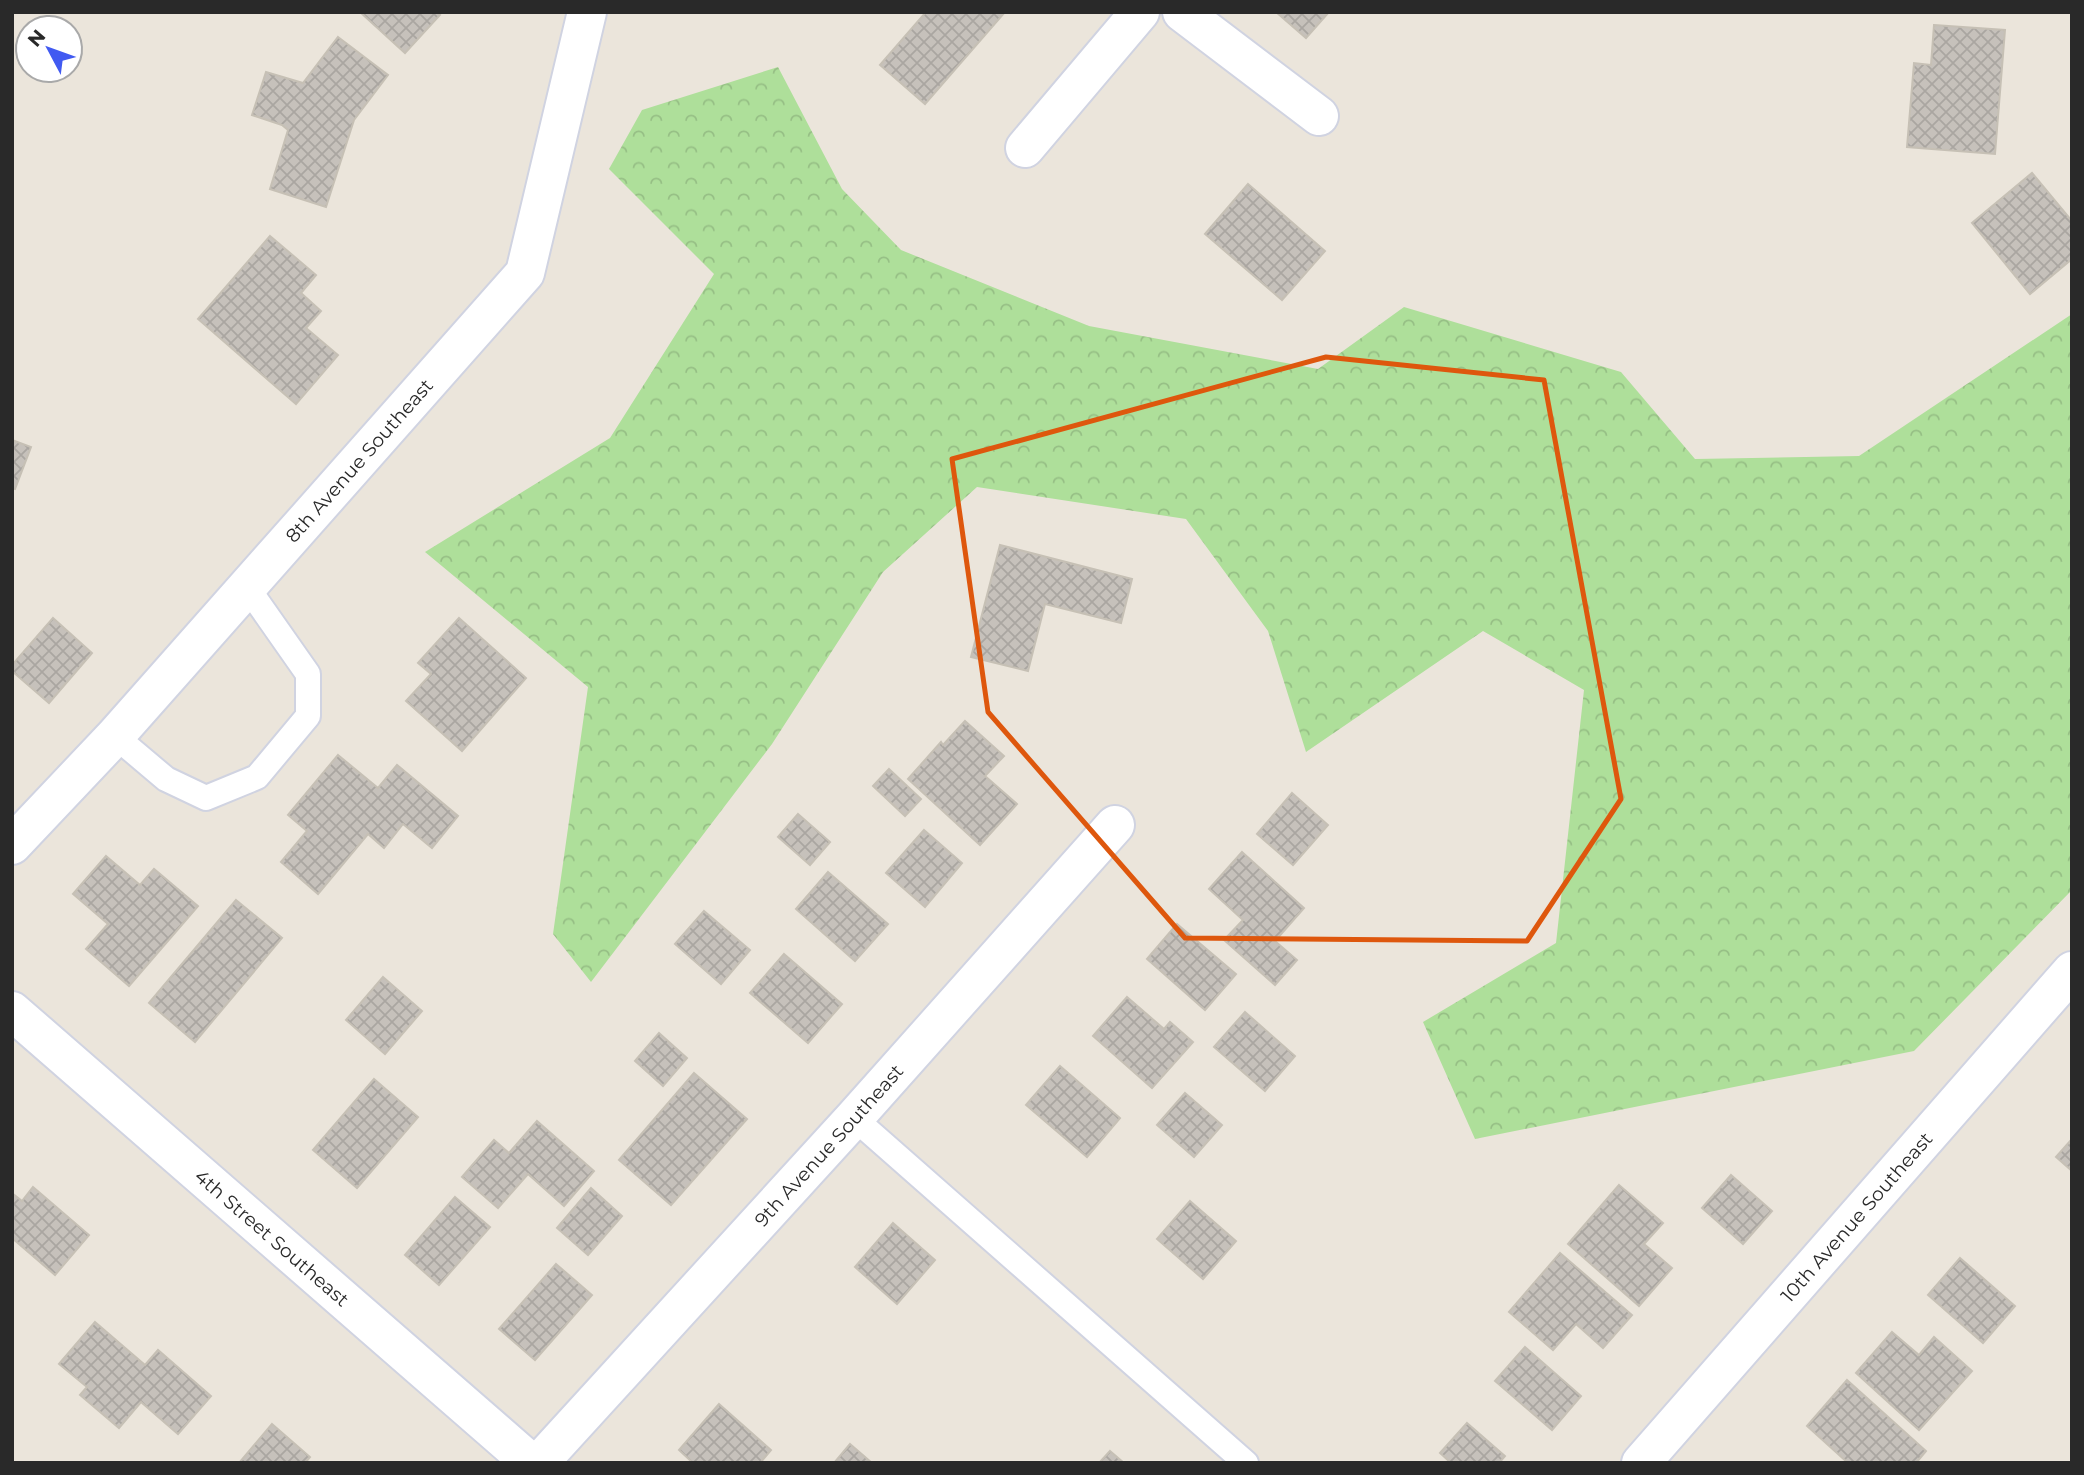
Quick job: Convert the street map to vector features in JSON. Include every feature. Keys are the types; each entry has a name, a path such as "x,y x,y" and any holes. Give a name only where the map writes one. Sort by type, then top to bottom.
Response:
{"street":[{"name":"8th Avenue Southeast","path":"12,845 115,736 525,273 587,12"},
{"path":"1025,148 1140,12"},
{"path":"1182,12 1319,116"},
{"name":"9th Avenue Southeast","path":"539,1463 854,1118 1115,825"},
{"name":"10th Avenue Southeast","path":"1641,1463 2072,971"},
{"name":"4th Street Southeast","path":"12,1011 531,1463"}],"lane":[{"path":"115,736 166,779 206,798 257,777 308,716 308,674 247,587"},
{"path":"854,1118 1246,1463"}],"highlighted area":[{"path":"1326,357 1544,380 1621,799 1527,941 1185,938 988,712 952,459"}],"green space":[{"path":"778,67 842,189 901,250 1089,326 1318,369 1404,307 1621,372 1695,459 1859,456 2072,314 2072,890 1914,1051 1475,1139 1423,1022 1556,943 1584,690 1483,631 1306,752 1268,631 1186,519 977,487 883,572 772,744 591,982 553,934 588,687 425,552 610,438 714,274 609,169 642,110"}],"building":[{"path":"360,12 436,12 440,15 405,53"},
{"path":"926,12 1005,12 925,104 880,65"},
{"path":"1276,12 1329,12 1306,38"},
{"path":"1934,25 2005,30 1995,154 1907,147 1914,63 1931,65"},
{"path":"338,37 388,75 354,120 326,207 270,189 288,130 282,125 252,115 266,72 303,83"},
{"path":"2032,173 2072,221 2072,259 2030,294 1972,223"},
{"path":"1248,184 1325,251 1282,300 1205,234"},
{"path":"270,236 316,275 301,293 321,311 306,328 338,355 296,404 198,319"},
{"path":"12,440 31,447 15,489 12,488"},
{"path":"1000,545 1132,579 1121,623 1045,604 1028,671 971,657"},
{"path":"53,618 92,653 49,703 12,671 12,665"},
{"path":"459,618 526,678 462,751 406,701 431,674 418,663"},
{"path":"965,721 1004,756 985,776 1017,804 980,845 908,779 941,742 943,745"},
{"path":"338,755 378,788 397,765 458,816 432,848 403,824 384,848 368,834 318,894 281,862 307,831 288,815"},
{"path":"889,769 921,799 905,816 873,786"},
{"path":"1292,793 1328,825 1293,865 1257,834"},
{"path":"798,814 830,842 810,865 778,837"},
{"path":"924,830 962,863 925,907 886,873"},
{"path":"1242,852 1304,908 1275,941 1297,960 1275,985 1224,940 1243,920 1209,889"},
{"path":"106,856 140,885 154,869 198,906 129,986 86,949 108,924 73,894"},
{"path":"828,872 888,924 855,961 796,909"},
{"path":"236,900 282,938 195,1042 149,1003"},
{"path":"704,911 750,950 721,984 675,944"},
{"path":"1177,924 1236,974 1205,1010 1147,959"},
{"path":"784,954 842,1004 808,1043 750,993"},
{"path":"383,977 422,1011 385,1054 346,1020"},
{"path":"1127,997 1164,1029 1170,1022 1193,1042 1152,1088 1093,1036"},
{"path":"1245,1012 1295,1056 1265,1091 1214,1047"},
{"path":"659,1033 687,1058 663,1086 635,1061"},
{"path":"1060,1066 1120,1118 1087,1157 1026,1105"},
{"path":"694,1073 747,1119 671,1205 619,1160"},
{"path":"374,1079 418,1117 357,1188 313,1150"},
{"path":"1185,1093 1222,1125 1194,1157 1157,1125"},
{"path":"537,1121 594,1171 564,1206 528,1174 498,1208 462,1177 494,1140 509,1153"},
{"path":"2072,1139 2072,1171 2056,1157"},
{"path":"1731,1175 1772,1211 1743,1244 1702,1208"},
{"path":"1619,1185 1663,1223 1644,1244 1672,1268 1639,1306 1568,1244"},
{"path":"33,1187 89,1235 55,1275 12,1238 12,1193 22,1201"},
{"path":"591,1188 622,1216 588,1255 557,1228"},
{"path":"455,1197 490,1227 439,1285 405,1255"},
{"path":"1190,1201 1236,1241 1203,1279 1157,1239"},
{"path":"893,1223 935,1260 897,1304 855,1267"},
{"path":"1560,1253 1632,1315 1603,1348 1576,1324 1553,1350 1509,1312"},
{"path":"1960,1258 2015,1306 1983,1343 1928,1295"},
{"path":"556,1264 592,1295 535,1360 499,1329"},
{"path":"95,1322 145,1365 158,1350 211,1396 178,1434 141,1402 119,1428 80,1395 87,1387 59,1364"},
{"path":"1892,1332 1919,1355 1934,1337 1972,1371 1919,1430 1856,1373"},
{"path":"1525,1347 1581,1396 1552,1430 1495,1381"},
{"path":"1847,1380 1926,1451 1916,1463 1848,1463 1807,1426"},
{"path":"719,1404 771,1450 760,1463 693,1463 679,1450"},
{"path":"1467,1423 1505,1456 1499,1463 1451,1463 1440,1453"},
{"path":"272,1424 310,1457 305,1463 239,1463"},
{"path":"850,1444 872,1463 834,1463"},
{"path":"1110,1451 1124,1463 1099,1463"}]}
